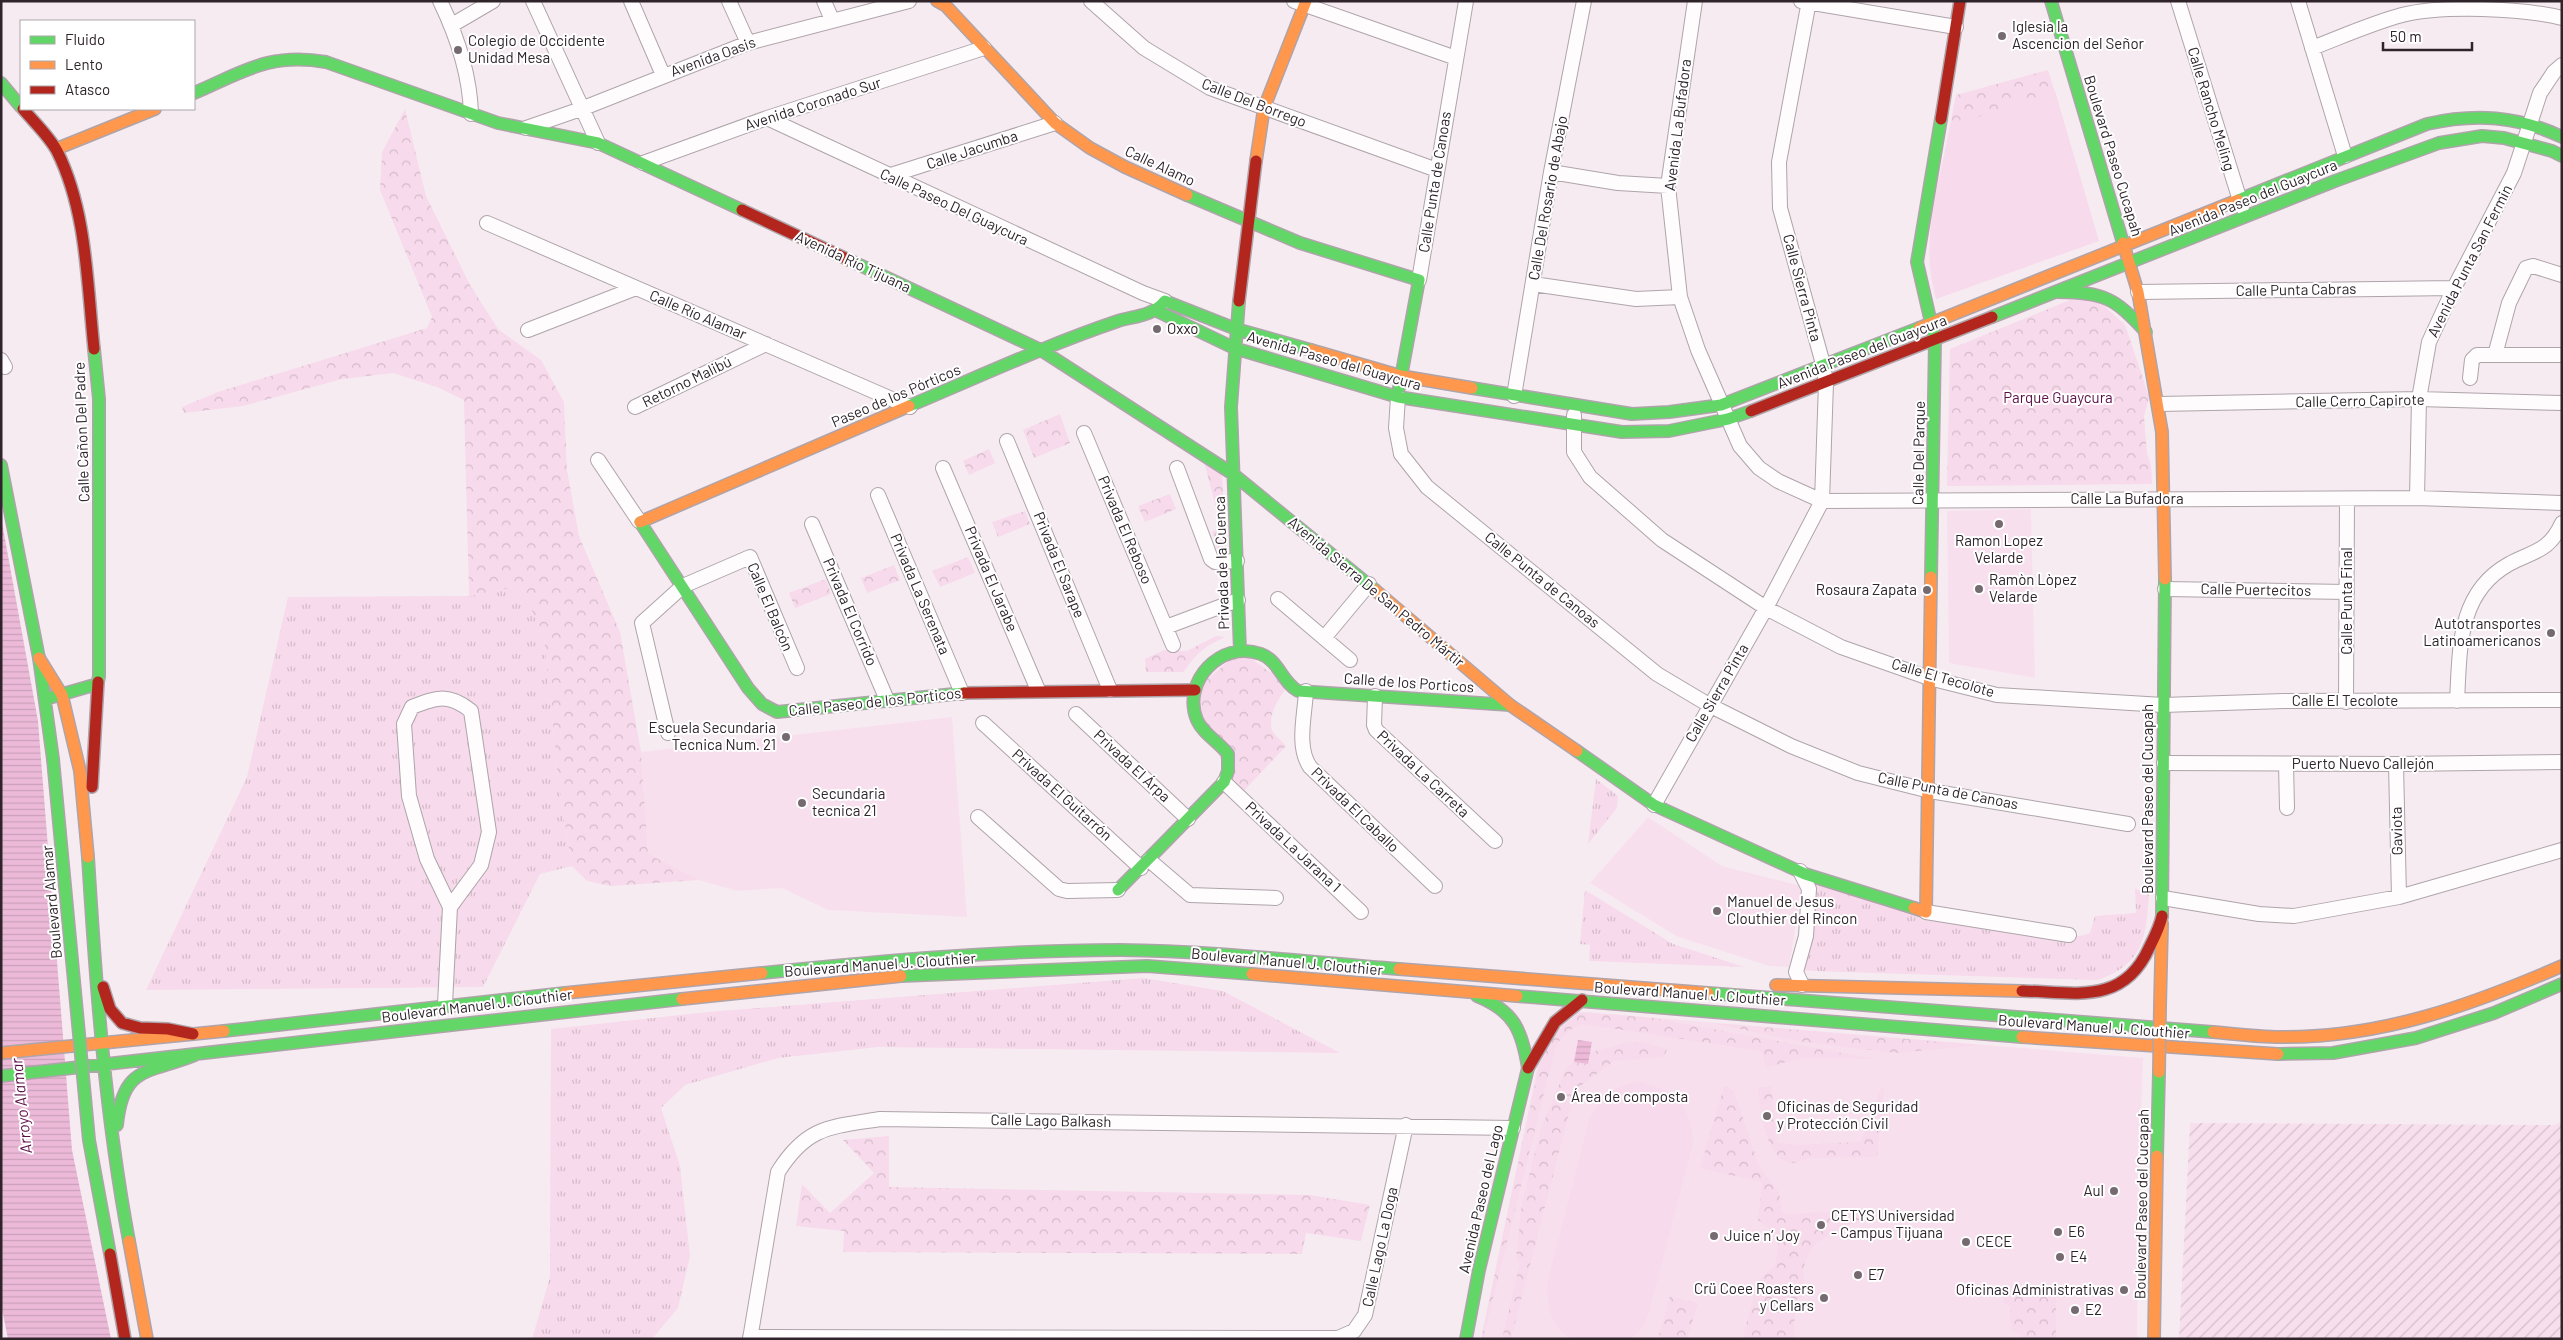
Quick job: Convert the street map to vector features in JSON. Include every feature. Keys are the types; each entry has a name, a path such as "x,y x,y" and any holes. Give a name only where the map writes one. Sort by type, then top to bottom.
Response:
{"main road":[{"name":"Calle Alamo","path":"936,1 946,6 1055,123 1090,148 1125,167 1247,222 1300,243 1419,280"},
{"name":"Calle Del Parque","path":"1926,912 1930,791 1929,678 1935,340 1920,286 1917,262 1960,1"},
{"name":"Boulevard Paseo Cucapah","path":"2051,1 2130,263"},
{"path":"1233,474 1232,407 1234,348 1247,222 1264,108 1301,3"},
{"path":"195,93 247,68 276,58 305,57 326,62 471,114 522,129 598,143"},
{"name":"Calle Cañon Del Padre","path":"1,83 20,106"},
{"name":"Calle Cañon Del Padre","path":"24,110 56,149 70,183 80,219 99,399 98,682 87,842"},
{"path":"56,149 153,110"},
{"name":"Avenida Paseo del Guaycura","path":"1161,306 1401,376 1632,414 1669,412 1721,405 1823,364 1931,324 2427,124 2449,118 2468,116 2490,117 2530,122 2562,137"},
{"name":"Avenida Paseo del Guaycura","path":"1161,306 1234,348 1398,397 1572,426 1622,432 1669,431 1728,419 1826,383 2245,217 2439,143 2482,136 2504,138 2562,156"},
{"name":"Avenida Río Tijuana","path":"598,143 1041,350 1233,474"},
{"name":"Boulevard Paseo del Cucapah","path":"2130,263 2138,292 2159,404 2165,498 2163,898 2154,1339"},
{"name":"Calle Punta de Canoas","path":"1398,397 1419,280"},
{"path":"2057,292 2087,292 2105,295 2115,301 2146,332"},
{"name":"Paseo de los Pórticos","path":"639,521 1041,350 1161,306"},
{"name":"Boulevard Alamar","path":"1,464 39,658 43,699 53,760 89,1140 125,1339"},
{"name":"Privada de la Cuenca","path":"1233,474 1240,651"},
{"name":"Avenida Sierra De San Pedro Mártir","path":"1233,474 1369,584 1510,705 1654,805 1800,871 1926,912"},
{"name":"Calle Paseo de los Porticos","path":"639,521 748,688 768,709 786,712 962,693 1038,690 1195,690"},
{"path":"1118,890 1224,782 1228,772 1228,754 1198,719 1194,704 1195,690 1201,673 1212,661 1227,653 1240,651 1259,653 1273,661 1293,689 1306,691"},
{"path":"39,658 54,679 62,695 80,771 87,842 102,1064 114,1163 147,1339"},
{"path":"43,699 62,695 98,682"},
{"name":"Calle de los Porticos","path":"1306,691 1510,705"},
{"path":"1621,985 1802,985 2098,993 2119,987 2132,977 2146,953 2162,918"},
{"name":"Boulevard Manuel J. Clouthier","path":"1,1053 193,1034 445,1004 907,958 1125,950 1182,952 1621,985 2243,1036 2308,1037 2375,1030 2438,1016 2487,999 2562,966"},
{"name":"Boulevard Manuel J. Clouthier","path":"1,1076 195,1055 422,1027 890,976 1147,966 2075,1041 2278,1054 2333,1052 2416,1038 2494,1013 2562,984"},
{"path":"95,974 102,984 110,1009 122,1023 140,1028 168,1029 193,1034"},
{"path":"1467,992 1494,1004 1516,1022 1525,1046 1528,1068"},
{"path":"1528,1068 1551,1024 1562,1013 1582,1000"},
{"path":"114,1163 117,1152 119,1102 130,1080 150,1068 181,1061 195,1055"},
{"name":"Avenida Paseo del Lago","path":"1466,1339 1479,1270 1528,1068"}],"street":[{"path":"440,1 452,25 468,80 471,114"},
{"path":"452,25 493,1"},
{"path":"533,1 598,143"},
{"path":"631,1 663,75"},
{"path":"729,1 748,43"},
{"path":"824,1 832,20"},
{"name":"Avenida Oasis","path":"522,129 581,109 748,43 909,1"},
{"name":"Calle Del Borrego","path":"1091,1 1144,48 1210,88 1437,170"},
{"name":"Calle Punta de Canoas","path":"1419,280 1466,1"},
{"name":"Calle Del Rosario de Abajo","path":"1514,396 1551,172 1584,1"},
{"name":"Avenida La Bufadora","path":"1695,1 1668,186 1680,297 1698,350 1728,419"},
{"name":"Calle Rancho Meling","path":"2178,1 2245,217"},
{"path":"2298,1 2345,156"},
{"path":"1806,2 1956,27"},
{"name":"Calle Sierra Pinta","path":"1654,805 1709,705 1766,608 1822,502 1826,383 1823,364 1780,208 1779,162 1806,2"},
{"path":"1301,3 1456,58"},
{"path":"2312,48 2403,15 2448,11 2514,10 2562,18"},
{"name":"Avenida Coronado Sur","path":"642,163 767,118 984,48"},
{"name":"Avenida Punta San Fermin","path":"2417,498 2418,399 2429,342 2454,288 2514,173 2540,93 2554,72 2562,65"},
{"name":"Calle Paseo Del Guaycura","path":"767,118 1143,294 1161,306"},
{"name":"Calle Jacumba","path":"888,176 1055,123"},
{"path":"1551,172 1618,183 1668,186"},
{"name":"Calle Río Alamar","path":"487,223 910,407"},
{"path":"2495,355 2509,303 2526,268 2533,266 2562,275"},
{"path":"1533,284 1636,298 1680,297"},
{"path":"528,330 636,288"},
{"name":"Calle Punta Cabras","path":"2138,292 2454,288"},
{"name":"Retorno Malibú","path":"635,407 766,344"},
{"path":"2470,378 2474,357 2495,355 2562,355"},
{"name":"Calle Punta de Canoas","path":"1398,397 1396,428 1402,454 1427,488 1657,674 1709,705 1791,746 1850,770 1930,791 2128,824"},
{"name":"Calle Cerro Capirote","path":"2159,404 2418,399 2562,403"},
{"name":"Calle El Tecolote","path":"1575,406 1572,426 1574,452 1590,477 1662,540 1766,608 1841,646 1929,678 1997,694 2163,705 2562,700"},
{"name":"Calle La Bufadora","path":"1728,419 1740,446 1759,468 1778,481 1822,502 2165,498 2347,500 2417,498 2562,503"},
{"name":"Privada El Reboso","path":"1084,433 1173,645"},
{"name":"Privada El Sarape","path":"1008,441 1110,690"},
{"name":"Calle Paseo de los Porticos","path":"598,460 639,521"},
{"name":"Privada El Jarabe","path":"943,468 1038,690"},
{"path":"1177,468 1211,558 1216,562 1237,561"},
{"name":"Privada La Serenata","path":"878,495 962,693"},
{"name":"Calle Punta Final","path":"2346,702 2347,500"},
{"path":"2458,701 2460,647 2469,608 2487,578 2509,564 2547,547 2562,523"},
{"name":"Privada El Corrido","path":"812,524 887,700"},
{"name":"Calle El Balcón","path":"683,586 750,556 797,668"},
{"path":"1324,638 1369,584"},
{"path":"668,733 642,623 683,586"},
{"name":"Calle Puertecitos","path":"2166,589 2347,592"},
{"path":"1278,599 1350,660"},
{"path":"1166,627 1238,600"},
{"name":"Privada El Caballo","path":"1306,691 1303,744 1306,761 1435,886"},
{"name":"Privada La Carreta","path":"1375,696 1374,725 1376,730 1495,841"},
{"path":"445,1004 450,906 427,859 409,796 404,724 412,707 435,698 458,700 471,710 489,832 481,865 450,906"},
{"name":"Privada El Árpa","path":"1076,714 1188,819"},
{"name":"Privada El Guitarrón","path":"983,723 1145,864 1190,895 1276,898"},
{"name":"Puerto Nuevo Callejón","path":"2164,763 2396,764 2562,762"},
{"path":"2286,764 2286,808"},
{"name":"Gaviota","path":"2396,764 2399,897"},
{"name":"Privada La Jarana 1","path":"1224,782 1361,912"},
{"path":"978,817 1059,889 1067,892 1118,890"},
{"path":"2163,898 2259,914 2294,916 2399,897 2562,850"},
{"path":"1800,871 1809,889 1806,936 1796,972 1802,985"},
{"name":"Avenida Sierra De San Pedro Mártir","path":"1926,912 2069,935"},
{"name":"Calle Lago Balkash","path":"750,1338 778,1172 791,1151 807,1137 827,1129 880,1119 1513,1128"},
{"name":"Calle Lago La Doga","path":"750,1338 1338,1338 1354,1331 1365,1315 1406,1125"}],"shaded area":[{"path":"2031,509 2035,678 1949,663 1947,511"},
{"name":"Secundaria tecnica 21","path":"952,717 967,917 828,910 782,888 737,891 699,880 648,855 641,752"},
{"name":"Manuel de Jesus Clouthier del Rincon","path":"1648,817 1722,866 1802,886 1789,967 1769,966 1676,936 1590,883"},
{"name":"CETYS Universidad - Campus Tijuana","path":"1586,1012 2143,1058 2139,1175 2137,1339 1481,1339 1540,1054"},
{"path":"2562,1121 2562,1339 2179,1339 2190,1123 2554,1125"}],"green space":[{"path":"2048,70 2064,122 1944,156 1956,95"},
{"path":"2055,91 2099,241 1936,299 1931,278 1930,234 1936,190 1951,126"},
{"path":"405,109 426,196 470,285 498,329 541,360 564,402 567,470 579,536 620,632 641,752 648,854 699,880 611,886 587,881 572,866 559,788 544,636 520,586 469,596 464,400 437,387 393,373 342,379 243,406 184,413 182,407 218,392 427,328 432,317 380,190 382,152"},
{"name":"Parque Guaycura","path":"2070,300 2099,301 2125,325 2149,398 2144,416 2152,484 1947,486 1950,349"},
{"path":"1060,414 1070,443 1034,458 1023,430"},
{"path":"989,449 995,463 969,475 963,461"},
{"path":"1203,458 1222,475 1226,551 1218,551 1212,532 1221,527"},
{"path":"1170,494 1176,509 1145,522 1138,506"},
{"path":"1025,511 1030,524 998,537 992,522"},
{"path":"968,557 975,573 940,587 932,571"},
{"path":"894,565 900,580 867,593 861,578"},
{"path":"826,579 831,594 795,608 789,593"},
{"path":"520,586 544,636 559,788 572,866 540,874 483,987 146,990 247,777 288,597 469,596"},
{"path":"1216,636 1226,637 1202,651 1192,660 1184,672 1146,672 1145,659 1164,650 1187,651"},
{"path":"1240,651 1289,685 1275,706 1271,718 1273,732 1286,746 1239,796 1228,771 1202,726 1195,690"},
{"path":"1596,779 1618,796 1617,808 1588,844"},
{"path":"1812,884 1927,916 2080,936 2090,933 2095,916 2136,913 2135,889 2149,893 2144,936 2140,947 2125,966 2098,980 1804,970 1817,902"},
{"path":"1585,890 1673,944 1744,967 1589,961 1590,945 1580,944"},
{"path":"1143,978 1223,991 1340,1053 878,1047 778,1058 685,1085 661,1108 680,1166 690,1256 678,1308 652,1339 532,1339 550,1277 551,1029 708,1012"},
{"path":"1579,1012 1653,1018 1874,1059 1805,1058 1766,1067 1762,1051 1582,1024 1573,1028 1562,1037 1555,1049 1483,1339 1481,1339 1544,1042"},
{"path":"1712,1023 1980,1045 1896,1053 1796,1041"},
{"path":"1642,1042 1667,1049 1664,1057 1614,1061 1575,1090 1511,1339 1502,1339 1520,1263 1516,1259 1522,1203 1541,1129 1565,1070 1574,1062 1588,1064 1591,1052 1626,1043"},
{"path":"1640,1082 1663,1090 1679,1102 1689,1118 1693,1143 1648,1316 1641,1329 1631,1339 1575,1339 1567,1336 1560,1330 1551,1315 1547,1288 1548,1280 1590,1117 1600,1102 1610,1092 1622,1086"},
{"path":"1724,1086 1734,1091 1759,1166 1779,1193 1783,1214 1874,1210 1855,1223 1824,1238 1809,1254 1804,1266 1804,1297 1795,1300 1794,1339 1742,1339 1759,1279 1774,1266 1778,1244 1774,1232 1758,1220 1762,1182 1700,1168"},
{"path":"1771,1086 1777,1142 1795,1145 1860,1142 1881,1088 1884,1087 1877,1157 1808,1158 1794,1163 1783,1160 1775,1152 1769,1141 1761,1112 1758,1088"},
{"path":"889,1136 889,1187 1310,1195 1370,1205 1361,1241 1306,1233 1302,1254 843,1252 844,1231 796,1226 802,1184 830,1213 874,1173 843,1140"},
{"path":"2023,1288 2056,1288 2056,1339 2023,1339 2020,1334 2011,1330 2010,1306 2004,1304 2003,1295"},
{"path":"1670,1296 1698,1303 1687,1339 1658,1339"}],"water":[{"name":"Arroyo Alamar","path":"1,517 38,721 72,1150 111,1339 8,1339 1,1304"},
{"path":"1578,1040 1592,1042 1588,1064 1574,1062"}],"traffic: fast":[{"path":"2051,1 2123,243"},
{"path":"195,93 243,71 273,62 289,60 326,62 498,123 598,143 742,210"},
{"path":"1,83 20,106"},
{"path":"2238,200 2427,124 2462,118 2496,118 2529,125 2562,137"},
{"path":"1931,577 1935,340 1917,262 1941,119"},
{"path":"1992,317 2335,181 2439,143 2482,136 2504,138 2552,151 2562,156"},
{"path":"1187,195 1300,243 1419,280 1399,388"},
{"path":"849,260 1041,350 1233,474 1375,590"},
{"path":"2057,292 2086,293 2108,299 2126,311 2146,332"},
{"path":"909,406 1065,340 1118,321 1149,313 1165,301 1236,329 1311,350"},
{"path":"1239,301 1231,407 1240,651"},
{"path":"1159,312 1234,348 1398,397 1622,432 1669,431 1728,419 1751,411"},
{"path":"1472,388 1632,414 1669,412 1721,405 1919,328"},
{"path":"49,698 94,685 98,682 99,676 99,399 94,349"},
{"path":"1,465 39,658 53,759"},
{"path":"640,522 748,688 762,704 777,712 964,693"},
{"path":"2162,916 2165,579"},
{"path":"1118,890 1224,782 1228,771 1228,754 1200,725 1194,706 1195,692 1200,678 1208,667 1219,658 1232,653 1246,651 1261,654 1272,661 1288,682 1298,691 1510,705"},
{"path":"1577,751 1654,805 1805,874 1914,908"},
{"path":"53,759 89,1140 110,1254"},
{"path":"88,857 102,1050 129,1241"},
{"path":"762,973 896,960 1075,950 1155,951 1225,955 1399,969"},
{"path":"901,976 1147,966 1252,974"},
{"path":"2278,1054 2333,1053 2416,1038 2494,1013 2562,984"},
{"path":"224,1031 565,993"},
{"path":"1708,993 2213,1032"},
{"path":"1477,996 1500,1008 1514,1023 1523,1043 1528,1068"},
{"path":"1517,996 2022,1037"},
{"path":"1,1076 682,999"},
{"path":"117,1125 125,1091 132,1081 151,1070 195,1055"},
{"path":"1466,1339 1479,1270 1528,1068"},
{"path":"2157,1156 2159,1072"}],"traffic: slow":[{"path":"937,1 946,6 1055,123 1090,148 1125,167 1187,195"},
{"path":"1256,161 1264,108 1306,1"},
{"path":"56,149 153,110"},
{"path":"1919,328 2238,200"},
{"path":"2123,243 2138,292 2162,432 2165,579"},
{"path":"1311,350 1401,376 1472,388"},
{"path":"640,522 909,406"},
{"path":"1914,908 1926,912 1931,577"},
{"path":"1375,590 1510,705 1577,751"},
{"path":"39,658 62,695 80,771 88,857"},
{"path":"2160,1006 2162,923"},
{"path":"2213,1032 2272,1037 2318,1036 2354,1032 2390,1025 2460,1006 2562,966"},
{"path":"1399,969 1708,993"},
{"path":"565,993 762,973"},
{"path":"1252,974 1517,996"},
{"path":"682,999 901,976"},
{"path":"1776,985 2022,991"},
{"path":"2159,1072 2160,1006"},
{"path":"1,1053 224,1031"},
{"path":"2022,1037 2278,1054"},
{"path":"2154,1339 2157,1156"},
{"path":"129,1241 147,1339"}],"traffic: jam":[{"path":"1941,119 1960,1"},
{"path":"24,110 54,145 67,174 80,223 84,248 94,349"},
{"path":"1239,301 1256,161"},
{"path":"742,210 849,260"},
{"path":"1751,411 1992,317"},
{"path":"92,787 98,682"},
{"path":"964,693 1195,690"},
{"path":"2022,991 2095,992 2111,987 2126,979 2138,967 2149,948 2162,916"},
{"path":"103,987 110,1009 122,1023 140,1028 168,1029 193,1034"},
{"path":"1528,1068 1555,1022 1582,1000"},
{"path":"110,1254 125,1339"}],"place":[{"name":"Iglesia la Ascencion del Señor","path":"2002,36"},
{"name":"Colegio de Occidente Unidad Mesa","path":"458,50"},
{"name":"Oxxo","path":"1157,329"},
{"name":"Ramon Lopez Velarde","path":"1999,524"},
{"name":"Ramòn Lòpez Velarde","path":"1979,589"},
{"name":"Rosaura Zapata","path":"1927,590"},
{"name":"Autotransportes Latinoamericanos","path":"2551,633"},
{"name":"Escuela Secundaria Tecnica Num. 21","path":"786,737"},
{"name":"Secundaria tecnica 21","path":"802,803"},
{"name":"Manuel de Jesus Clouthier del Rincon","path":"1717,911"},
{"name":"Área de composta","path":"1561,1097"},
{"name":"Oficinas de Seguridad y Protección Civil","path":"1767,1116"},
{"name":"Aul","path":"2114,1191"},
{"name":"CETYS Universidad - Campus Tijuana","path":"1821,1225"},
{"name":"E6","path":"2058,1232"},
{"name":"Juice n’ Joy","path":"1714,1236"},
{"name":"CECE","path":"1966,1242"},
{"name":"E4","path":"2060,1257"},
{"name":"E7","path":"1858,1275"},
{"name":"Oficinas Administrativas","path":"2124,1290"},
{"name":"Crü Coee Roasters y Cellars","path":"1824,1298"},
{"name":"E2","path":"2075,1310"}]}
